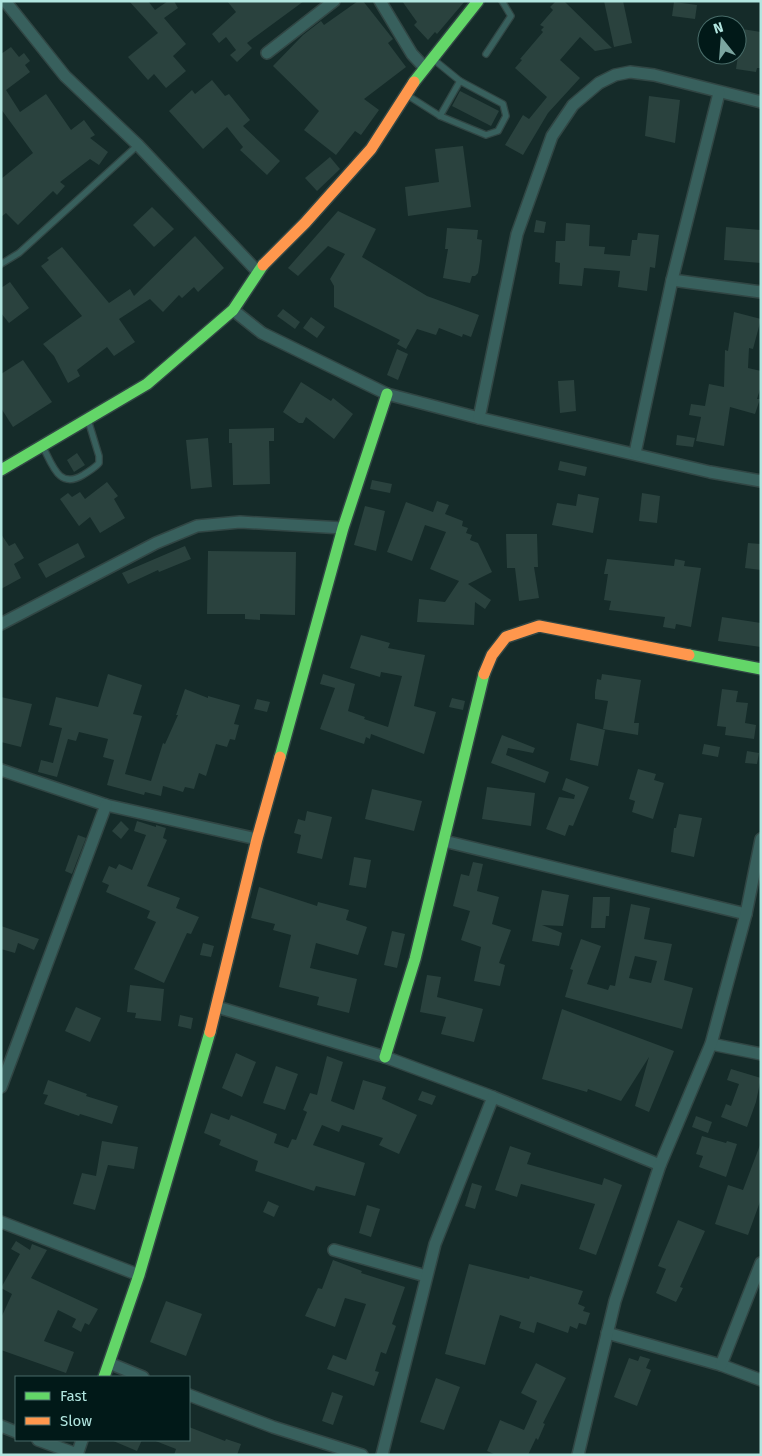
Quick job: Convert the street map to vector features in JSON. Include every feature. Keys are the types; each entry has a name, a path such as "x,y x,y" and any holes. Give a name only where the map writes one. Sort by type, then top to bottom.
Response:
{"street":[{"path":"5,1 65,76 138,144 257,272"},
{"path":"267,53 334,1"},
{"path":"380,1 412,54 425,68"},
{"path":"1,470 43,448 88,417 147,384 176,362 233,310 257,272 305,223 371,149 405,93 478,1"},
{"path":"479,418 517,234 552,136 573,105 599,83 615,75 630,72 654,75 719,93 761,102"},
{"path":"635,453 672,280 719,93"},
{"path":"672,280 761,292"},
{"path":"233,310 262,333 387,394 479,418 710,472 761,481"},
{"path":"104,1376 139,1275 217,1008 257,839 343,528 387,394"},
{"path":"1,624 156,543 197,526 240,522 343,528"},
{"path":"385,1057 415,959 486,665 497,643 513,632 539,626 761,670"},
{"path":"1,770 106,804 257,839"},
{"path":"1,1087 106,804"},
{"path":"578,1455 615,1301 660,1165 711,1044 746,914 761,838"},
{"path":"444,841 746,914"},
{"path":"217,1008 385,1057 493,1097 660,1165"},
{"path":"711,1044 761,1054"},
{"path":"382,1455 426,1276 446,1214 493,1097"},
{"path":"1,1222 139,1275"},
{"path":"334,1250 426,1276"},
{"path":"721,1366 761,1263"},
{"path":"607,1333 721,1366 761,1380"},
{"path":"109,1363 141,1376"},
{"path":"190,1395 273,1427 362,1455"},
{"path":"1,1426 15,1432"},
{"path":"41,1441 77,1454 82,1441"}],"lane":[{"path":"486,54 511,16 502,1"},
{"path":"405,93 440,116 486,135 493,135 498,131 506,116 503,104 460,81 433,58"},
{"path":"440,116 460,81"},
{"path":"1,264 19,253 138,144"},
{"path":"43,448 57,473 65,479 76,479 96,466 99,463 99,456 88,417"}],"building":[{"path":"129,1 148,1 155,10 168,1 174,1 178,8 164,18 186,44 173,56 186,71 166,88 154,74 148,80 128,57 158,33"},
{"path":"227,1 304,1 247,43 252,48 237,62 230,55 236,50 226,37 219,43 212,34 236,12"},
{"path":"358,1 363,1 393,39 388,43 406,67 364,99 379,110 361,135 355,131 336,155 304,130 319,111 273,66 303,35 321,21 324,25"},
{"path":"402,1 465,1 437,34 435,32 428,40 414,25 417,22"},
{"path":"556,1 564,1 612,48 595,51 580,37 560,60 580,78 548,113 523,155 505,145 523,115 529,119 547,97 515,68 522,60 520,59 543,32 541,30 544,27 540,25 553,10 550,7"},
{"path":"604,1 623,1 632,43 614,47"},
{"path":"674,2 697,5 695,19 672,16"},
{"path":"747,30 761,32 761,68 757,68 756,72 736,69 737,65 747,65"},
{"path":"11,47 19,57 24,53 30,61 25,65 30,72 6,90 20,112 46,94 71,130 84,120 95,135 90,138 108,152 99,165 90,159 60,182 65,186 57,195 53,191 18,225 6,213 1,217 1,179 33,153 1,109 1,54"},
{"path":"212,80 225,96 229,94 250,120 243,126 280,161 267,175 240,150 243,147 227,127 203,149 169,111 192,90 195,94"},
{"path":"460,91 499,111 491,126 452,106"},
{"path":"649,96 680,100 675,143 645,136"},
{"path":"463,146 471,207 408,216 405,187 439,182 435,149"},
{"path":"330,157 340,169 317,191 305,178"},
{"path":"152,207 174,229 154,247 133,225"},
{"path":"338,211 376,229 362,257 427,296 479,315 471,337 463,334 462,337 439,328 436,335 417,329 406,349 397,344 400,340 334,307 334,286 330,279 345,254 328,246 298,276 288,268"},
{"path":"536,220 546,222 544,233 534,232"},
{"path":"566,223 590,225 589,246 605,247 604,254 630,256 632,240 637,240 638,233 659,235 655,268 650,267 647,291 618,287 620,271 584,268 582,286 559,284 560,263 555,262 556,241 565,241"},
{"path":"726,227 761,230 761,263 724,260"},
{"path":"447,228 478,230 477,239 482,240 480,261 478,273 472,276 470,283 443,278 448,249 445,249"},
{"path":"195,236 224,268 198,292 194,287 182,298 179,295 163,312 150,299 119,319 135,342 114,356 107,347 77,370 80,376 68,383 54,356 43,344 82,316 41,266 49,260 47,258 62,247 109,303 130,289 134,296"},
{"path":"10,282 29,308 9,323 1,313 1,288"},
{"path":"283,309 300,322 295,329 277,316"},
{"path":"734,312 761,319 753,349 749,348 748,368 761,371 761,386 757,399 760,399 755,414 730,407 724,446 696,441 701,417 689,415 691,404 705,406 709,384 724,387 725,350 728,351"},
{"path":"311,317 325,327 317,338 303,328"},
{"path":"397,349 408,354 398,380 387,375"},
{"path":"23,360 52,402 13,427 1,408 1,374"},
{"path":"574,380 576,411 560,413 558,381"},
{"path":"301,382 331,401 333,398 353,414 334,439 306,417 303,423 299,423 283,412"},
{"path":"274,428 274,441 269,441 270,484 233,485 232,443 229,443 229,429"},
{"path":"677,435 695,438 693,447 676,445"},
{"path":"208,438 212,487 191,489 186,440"},
{"path":"77,453 85,465 74,472 67,460"},
{"path":"560,461 587,467 585,476 558,470"},
{"path":"372,480 392,484 390,493 370,489"},
{"path":"107,482 118,496 114,499 125,518 100,533 90,517 79,526 60,499 68,493 72,497 80,492 85,499"},
{"path":"642,493 660,496 657,523 639,521"},
{"path":"578,494 599,498 593,533 552,525 557,503 576,506"},
{"path":"437,501 449,505 445,514 463,521 462,526 468,528 466,533 472,535 470,540 478,543 492,572 468,584 491,600 485,609 475,602 474,625 417,622 419,599 445,602 459,581 430,569 446,532 425,525 412,561 387,552 406,502 433,512"},
{"path":"365,506 385,511 376,551 354,545"},
{"path":"1,534 9,546 15,543 24,558 14,564 21,578 1,589"},
{"path":"506,534 537,534 538,567 534,567 539,598 519,601 515,568 507,568"},
{"path":"78,543 85,557 46,578 38,564"},
{"path":"748,543 761,544 761,570 745,568"},
{"path":"185,546 191,559 159,572 158,570 128,584 122,573"},
{"path":"208,551 296,552 295,615 260,614 260,620 245,619 245,614 207,614"},
{"path":"607,559 674,566 675,559 685,561 684,566 701,568 691,627 676,624 675,629 663,627 665,617 609,610 611,601 604,600 608,574 604,574"},
{"path":"722,617 761,623 761,647 718,641"},
{"path":"361,635 390,643 388,648 425,655 414,706 436,712 424,754 371,734 370,739 366,737 364,744 320,729 335,688 320,684 323,674 355,684 348,711 388,727 402,676 381,672 380,677 350,668"},
{"path":"108,674 142,685 133,714 142,716 125,774 151,781 163,743 165,744 178,715 176,715 185,689 208,698 208,696 240,705 234,724 239,725 235,740 230,739 227,747 216,744 206,776 199,773 194,789 185,787 183,792 163,786 161,796 145,792 144,795 107,785 114,760 103,757 108,739 79,732 76,741 68,739 57,777 38,772 41,760 53,763 62,728 49,725 56,697 98,707"},
{"path":"602,674 641,680 634,723 639,723 638,735 603,729 608,701 595,699 597,679 601,680"},
{"path":"722,689 738,691 736,702 748,703 745,723 756,725 754,739 725,735 726,727 717,726"},
{"path":"1,697 32,704 21,747 1,742"},
{"path":"452,698 465,701 463,710 449,707"},
{"path":"257,699 270,702 267,712 254,709"},
{"path":"577,723 605,730 598,766 570,760"},
{"path":"502,735 535,748 533,753 508,748 506,755 549,772 545,783 491,763"},
{"path":"704,744 720,747 718,757 702,754"},
{"path":"747,751 759,753 757,764 745,763"},
{"path":"638,769 656,774 654,780 664,783 653,819 632,812 635,801 629,799"},
{"path":"566,778 589,787 573,826 569,825 565,836 546,829 559,797 574,799 575,795 562,790"},
{"path":"487,787 535,793 531,826 482,819"},
{"path":"372,789 422,801 414,831 365,819"},
{"path":"307,811 332,817 322,859 297,853 301,835 294,833 298,819 305,821"},
{"path":"679,814 702,818 694,857 671,852 674,828 676,828"},
{"path":"121,821 129,829 121,839 112,831"},
{"path":"137,821 166,828 163,838 167,840 147,886 180,898 176,908 199,917 191,934 187,933 164,983 134,969 156,922 147,918 150,911 106,892 109,885 102,882 109,866 116,869 119,864 132,870 146,835 134,831"},
{"path":"78,835 86,838 72,874 65,871"},
{"path":"354,857 371,860 366,888 349,885"},
{"path":"473,862 483,864 477,891 499,897 492,924 511,930 499,963 505,965 500,986 474,981 481,947 461,940 470,911 453,906 461,874 469,876"},
{"path":"259,887 317,906 318,902 349,910 346,920 367,927 358,955 316,943 310,968 357,979 349,1013 317,1005 319,997 279,987 291,935 273,930 275,924 251,918"},
{"path":"542,890 569,895 563,926 542,925 562,933 559,946 532,941"},
{"path":"593,897 610,897 609,916 606,916 605,928 591,928"},
{"path":"631,904 650,908 644,939 672,944 664,980 693,988 682,1029 565,997 573,970 570,969 581,939 601,946 587,984 608,990 610,985 615,986","holes":["635,956 657,961 651,983 629,978"]},
{"path":"1,926 39,939 34,950 18,943 15,953 1,949"},
{"path":"392,931 405,934 397,968 384,965"},
{"path":"203,943 214,946 211,957 200,955"},
{"path":"427,975 441,977 437,997 483,1009 474,1042 441,1034 446,1017 420,1012"},
{"path":"130,985 164,989 161,1021 135,1018 136,1013 127,1012"},
{"path":"76,1007 101,1018 90,1042 65,1031"},
{"path":"562,1009 674,1051 649,1112 635,1106 649,1057 621,1101 588,1089 587,1092 542,1079"},
{"path":"180,1015 193,1018 191,1029 178,1026"},
{"path":"236,1053 256,1062 242,1097 222,1088"},
{"path":"327,1056 343,1062 331,1101 354,1110 363,1080 386,1087 382,1099 417,1115 399,1154 379,1145 383,1138 342,1125 339,1132 322,1125 313,1145 365,1163 355,1196 316,1186 314,1191 255,1171 258,1161 219,1145 221,1140 204,1133 211,1113 229,1120 231,1115 277,1134 274,1143 288,1148 292,1139 296,1140 307,1112 303,1110 310,1093 317,1095"},
{"path":"276,1066 298,1074 285,1110 263,1103"},
{"path":"731,1069 761,1078 756,1102 747,1127 721,1117 726,1104 731,1106 739,1084 727,1080"},
{"path":"48,1080 87,1094 86,1096 118,1106 112,1124 80,1114 79,1116 44,1104 48,1095 43,1094"},
{"path":"422,1091 436,1096 432,1105 418,1100"},
{"path":"696,1116 712,1122 708,1133 692,1127"},
{"path":"702,1136 737,1144 726,1177 699,1167 703,1156 696,1154"},
{"path":"102,1141 138,1147 134,1169 108,1165 95,1210 73,1204 82,1173 96,1176"},
{"path":"760,1145 761,1199 748,1235 715,1224 728,1185 743,1190"},
{"path":"510,1146 531,1153 527,1164 602,1185 604,1178 622,1185 596,1255 579,1249 595,1204 521,1184 517,1197 495,1190"},
{"path":"472,1183 482,1186 475,1209 465,1206"},
{"path":"268,1201 279,1206 274,1217 263,1212"},
{"path":"367,1205 380,1209 371,1237 359,1233"},
{"path":"678,1220 705,1231 680,1287 683,1288 676,1302 656,1293 666,1269 658,1266"},
{"path":"16,1241 30,1250 32,1244 47,1250 31,1278 98,1309 89,1325 85,1323 81,1332 72,1327 76,1319 58,1310 44,1341 74,1352 66,1373 1,1350 1,1318 12,1294 1,1288 20,1254 11,1249"},
{"path":"333,1260 362,1271 361,1273 405,1287 392,1324 396,1326 386,1354 381,1352 375,1371 379,1372 374,1386 327,1369 333,1355 346,1360 366,1304 345,1298 335,1327 305,1316 318,1288 322,1289"},
{"path":"469,1264 529,1279 530,1276 583,1291 578,1304 585,1307 583,1311 590,1313 586,1325 579,1323 577,1329 570,1326 568,1333 537,1322 534,1333 519,1328 521,1322 500,1315 485,1365 445,1354"},
{"path":"166,1301 202,1314 186,1356 150,1342"},
{"path":"640,1356 650,1359 646,1368 651,1370 637,1406 614,1397 629,1358 638,1361"},
{"path":"536,1363 566,1378 543,1423 545,1424 538,1440 536,1438 528,1455 496,1455 487,1451 500,1420 524,1430 537,1401 521,1393"},
{"path":"436,1378 460,1387 444,1430 420,1422"},
{"path":"332,1392 343,1396 333,1425 322,1421"},
{"path":"190,1427 225,1441 226,1439 241,1444 237,1455 174,1455 176,1449 156,1441 190,1441"},
{"path":"113,1441 142,1441 137,1451"}],"traffic: fast":[{"path":"414,82 478,1"},
{"path":"1,470 147,384 233,310 263,265"},
{"path":"280,757 343,528 387,394"},
{"path":"689,655 761,669"},
{"path":"385,1057 415,959 484,674"},
{"path":"104,1376 139,1275 210,1032"}],"traffic: slow":[{"path":"263,265 305,223 371,149 414,82"},
{"path":"484,674 492,655 506,637 539,626 689,655"},
{"path":"210,1032 257,839 280,757"}]}
